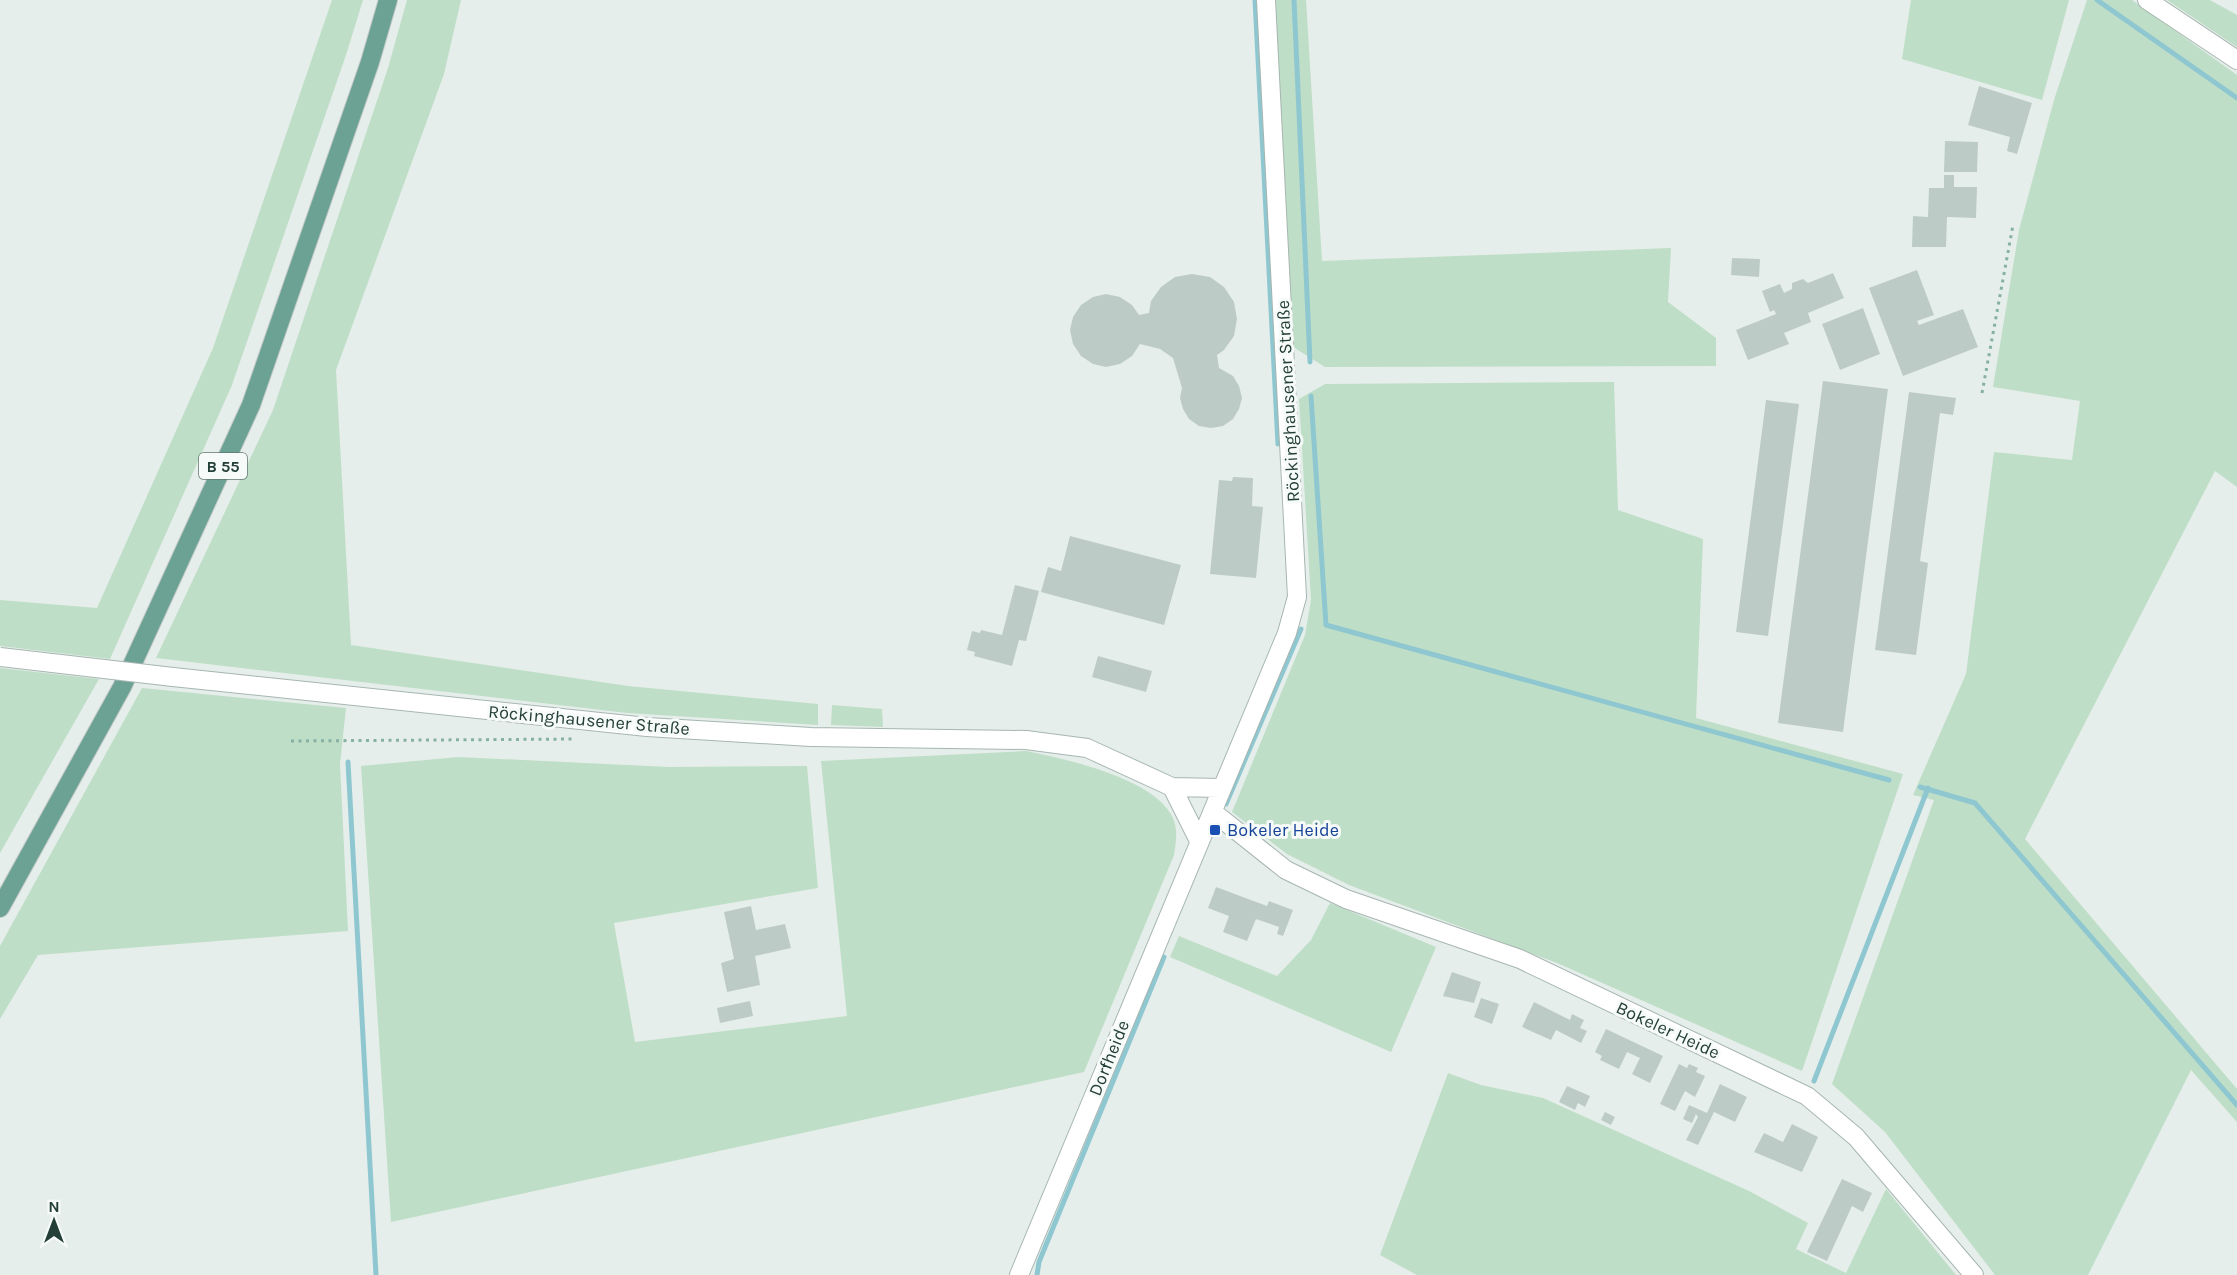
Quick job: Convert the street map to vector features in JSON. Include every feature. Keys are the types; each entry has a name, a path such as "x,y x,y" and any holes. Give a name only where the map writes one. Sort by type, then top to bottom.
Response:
{"main road":[{"name":"B 55","path":"0,908 122,687 251,405 370,62 388,0"}],"street":[{"name":"Röckinghausener Straße","path":"1198,841 1213,812 1287,633 1297,597 1266,0"},
{"path":"2147,0 2237,60"},
{"name":"Röckinghausener Straße","path":"0,657 646,727 811,737 1026,740 1088,748 1172,787 1221,788"},
{"path":"1172,787 1198,841"},
{"name":"Bokeler Heide","path":"1213,812 1286,870 1346,899 1520,960 1807,1096 1856,1137 1974,1275"},
{"name":"Dorfheide","path":"1019,1275 1198,841"}],"path":[{"path":"1982,393 2013,225"},
{"path":"291,741 578,739"}],"green space":[{"path":"332,0 363,0 232,385 110,659 0,646 0,600 97,608 213,348"},
{"path":"407,0 461,0 444,74 336,370 351,645 628,686 818,704 818,725 627,713 156,658 273,410 388,68"},
{"path":"1274,0 1306,0 1322,261 1671,248 1668,302 1716,338 1716,366 1325,367 1293,347"},
{"path":"1911,0 2069,0 2042,100 1902,59"},
{"path":"2087,0 2132,0 2237,75 2237,487 2215,471 2025,839 2237,1089 2237,1122 2191,1070 2088,1275 1995,1275 1885,1132 1832,1084 1934,800 1913,795 1966,674 1994,452 2072,460 2080,401 1993,387 2019,230 2054,100"},
{"path":"2167,0 2210,0 2237,15 2237,47"},
{"path":"1614,382 1618,510 1703,539 1696,718 1903,774 1802,1071 1557,963 1349,885 1287,854 1232,812 1305,635 1311,600 1299,399 1325,384"},
{"path":"0,668 99,679 0,853"},
{"path":"142,688 346,708 340,764 348,931 38,955 0,1019 0,946"},
{"path":"832,705 882,709 883,727 831,725"},
{"path":"1026,751 1085,765 1129,781 1163,804 1173,818 1176,827 1174,855 1084,1072 391,1222 361,766 458,757 669,767 807,766 818,888 614,923 635,1042 847,1016 821,761"},
{"path":"1330,903 1436,947 1391,1052 1170,957 1179,936 1277,976 1311,940"},
{"path":"1448,1073 1481,1085 1543,1098 1749,1191 1808,1223 1796,1249 1846,1273 1886,1189 1956,1275 1417,1275 1380,1255"}],"building":[{"path":"1979,86 2032,103 2017,154 2007,151 2010,137 1968,125"},
{"path":"1945,141 1978,142 1977,172 1944,172"},
{"path":"1944,175 1954,175 1954,187 1977,187 1976,218 1947,217 1946,247 1912,247 1913,216 1928,217 1929,188 1944,188"},
{"path":"1732,258 1760,259 1759,277 1731,275"},
{"path":"1917,270 1934,315 1917,321 1919,325 1963,309 1978,347 1903,376 1869,288"},
{"path":"1833,273 1844,298 1808,313 1811,322 1784,333 1789,344 1748,360 1736,330 1776,314 1774,310 1770,312 1762,291 1780,284 1784,293 1792,289 1792,283 1803,279 1808,283"},
{"path":"1192,274 1210,277 1224,287 1234,302 1237,319 1234,336 1224,350 1217,355 1219,368 1233,376 1242,398 1233,419 1223,426 1211,428 1199,426 1189,419 1183,409 1180,398 1182,388 1173,358 1160,349 1140,344 1132,356 1120,364 1106,367 1093,364 1081,356 1073,344 1070,330 1073,317 1081,305 1093,297 1106,294 1120,297 1132,305 1139,315 1149,313 1151,301 1161,287 1175,277"},
{"path":"1863,308 1880,354 1840,370 1822,324"},
{"path":"1823,381 1888,389 1843,732 1778,723"},
{"path":"1909,392 1956,398 1953,415 1940,413 1920,561 1928,563 1916,655 1875,650"},
{"path":"1766,400 1799,404 1768,636 1736,632"},
{"path":"1233,477 1253,478 1252,506 1263,507 1256,578 1210,574 1219,480 1232,481"},
{"path":"1070,536 1181,565 1164,625 1041,592 1048,567 1061,571"},
{"path":"1015,585 1039,591 1026,641 1019,640 1012,666 974,656 975,652 967,650 972,631 980,633 981,630 1002,635"},
{"path":"1098,656 1152,671 1146,692 1092,677"},
{"path":"1216,887 1267,906 1269,901 1293,910 1283,936 1277,934 1279,927 1256,919 1247,941 1223,932 1229,916 1208,908"},
{"path":"751,906 756,930 785,924 791,948 755,956 760,985 727,992 721,963 734,959 724,912"},
{"path":"1452,972 1481,982 1474,1003 1443,996"},
{"path":"1481,998 1499,1004 1492,1024 1474,1017"},
{"path":"750,1001 753,1016 720,1023 717,1008"},
{"path":"1534,1002 1570,1020 1572,1014 1584,1020 1580,1028 1587,1031 1581,1043 1556,1030 1551,1040 1522,1027"},
{"path":"1606,1029 1663,1056 1650,1083 1632,1074 1640,1058 1627,1052 1619,1069 1600,1060 1602,1056 1595,1052"},
{"path":"1679,1064 1687,1068 1689,1064 1698,1068 1696,1072 1705,1076 1695,1097 1685,1091 1675,1111 1660,1104"},
{"path":"1720,1084 1747,1097 1735,1122 1714,1112 1698,1145 1686,1140 1698,1117 1696,1114 1692,1123 1683,1119 1689,1105 1707,1113"},
{"path":"1567,1086 1590,1096 1585,1107 1578,1103 1575,1110 1559,1102"},
{"path":"1605,1112 1615,1117 1611,1125 1601,1120"},
{"path":"1792,1124 1818,1137 1802,1172 1754,1152 1764,1133 1783,1142"},
{"path":"1842,1179 1872,1193 1863,1212 1852,1206 1827,1261 1807,1252"}],"waterway":[{"path":"1255,0 1278,444"},
{"path":"1294,0 1310,362"},
{"path":"2097,0 2237,98"},
{"path":"1311,396 1326,625 1889,780"},
{"path":"1226,804 1301,629"},
{"path":"348,762 376,1275"},
{"path":"1920,787 1975,803 2237,1105"},
{"path":"1814,1081 1928,788"},
{"path":"1037,1275 1039,1262 1164,957"}],"place":[{"name":"Bokeler Heide","path":"1215,830"}]}
